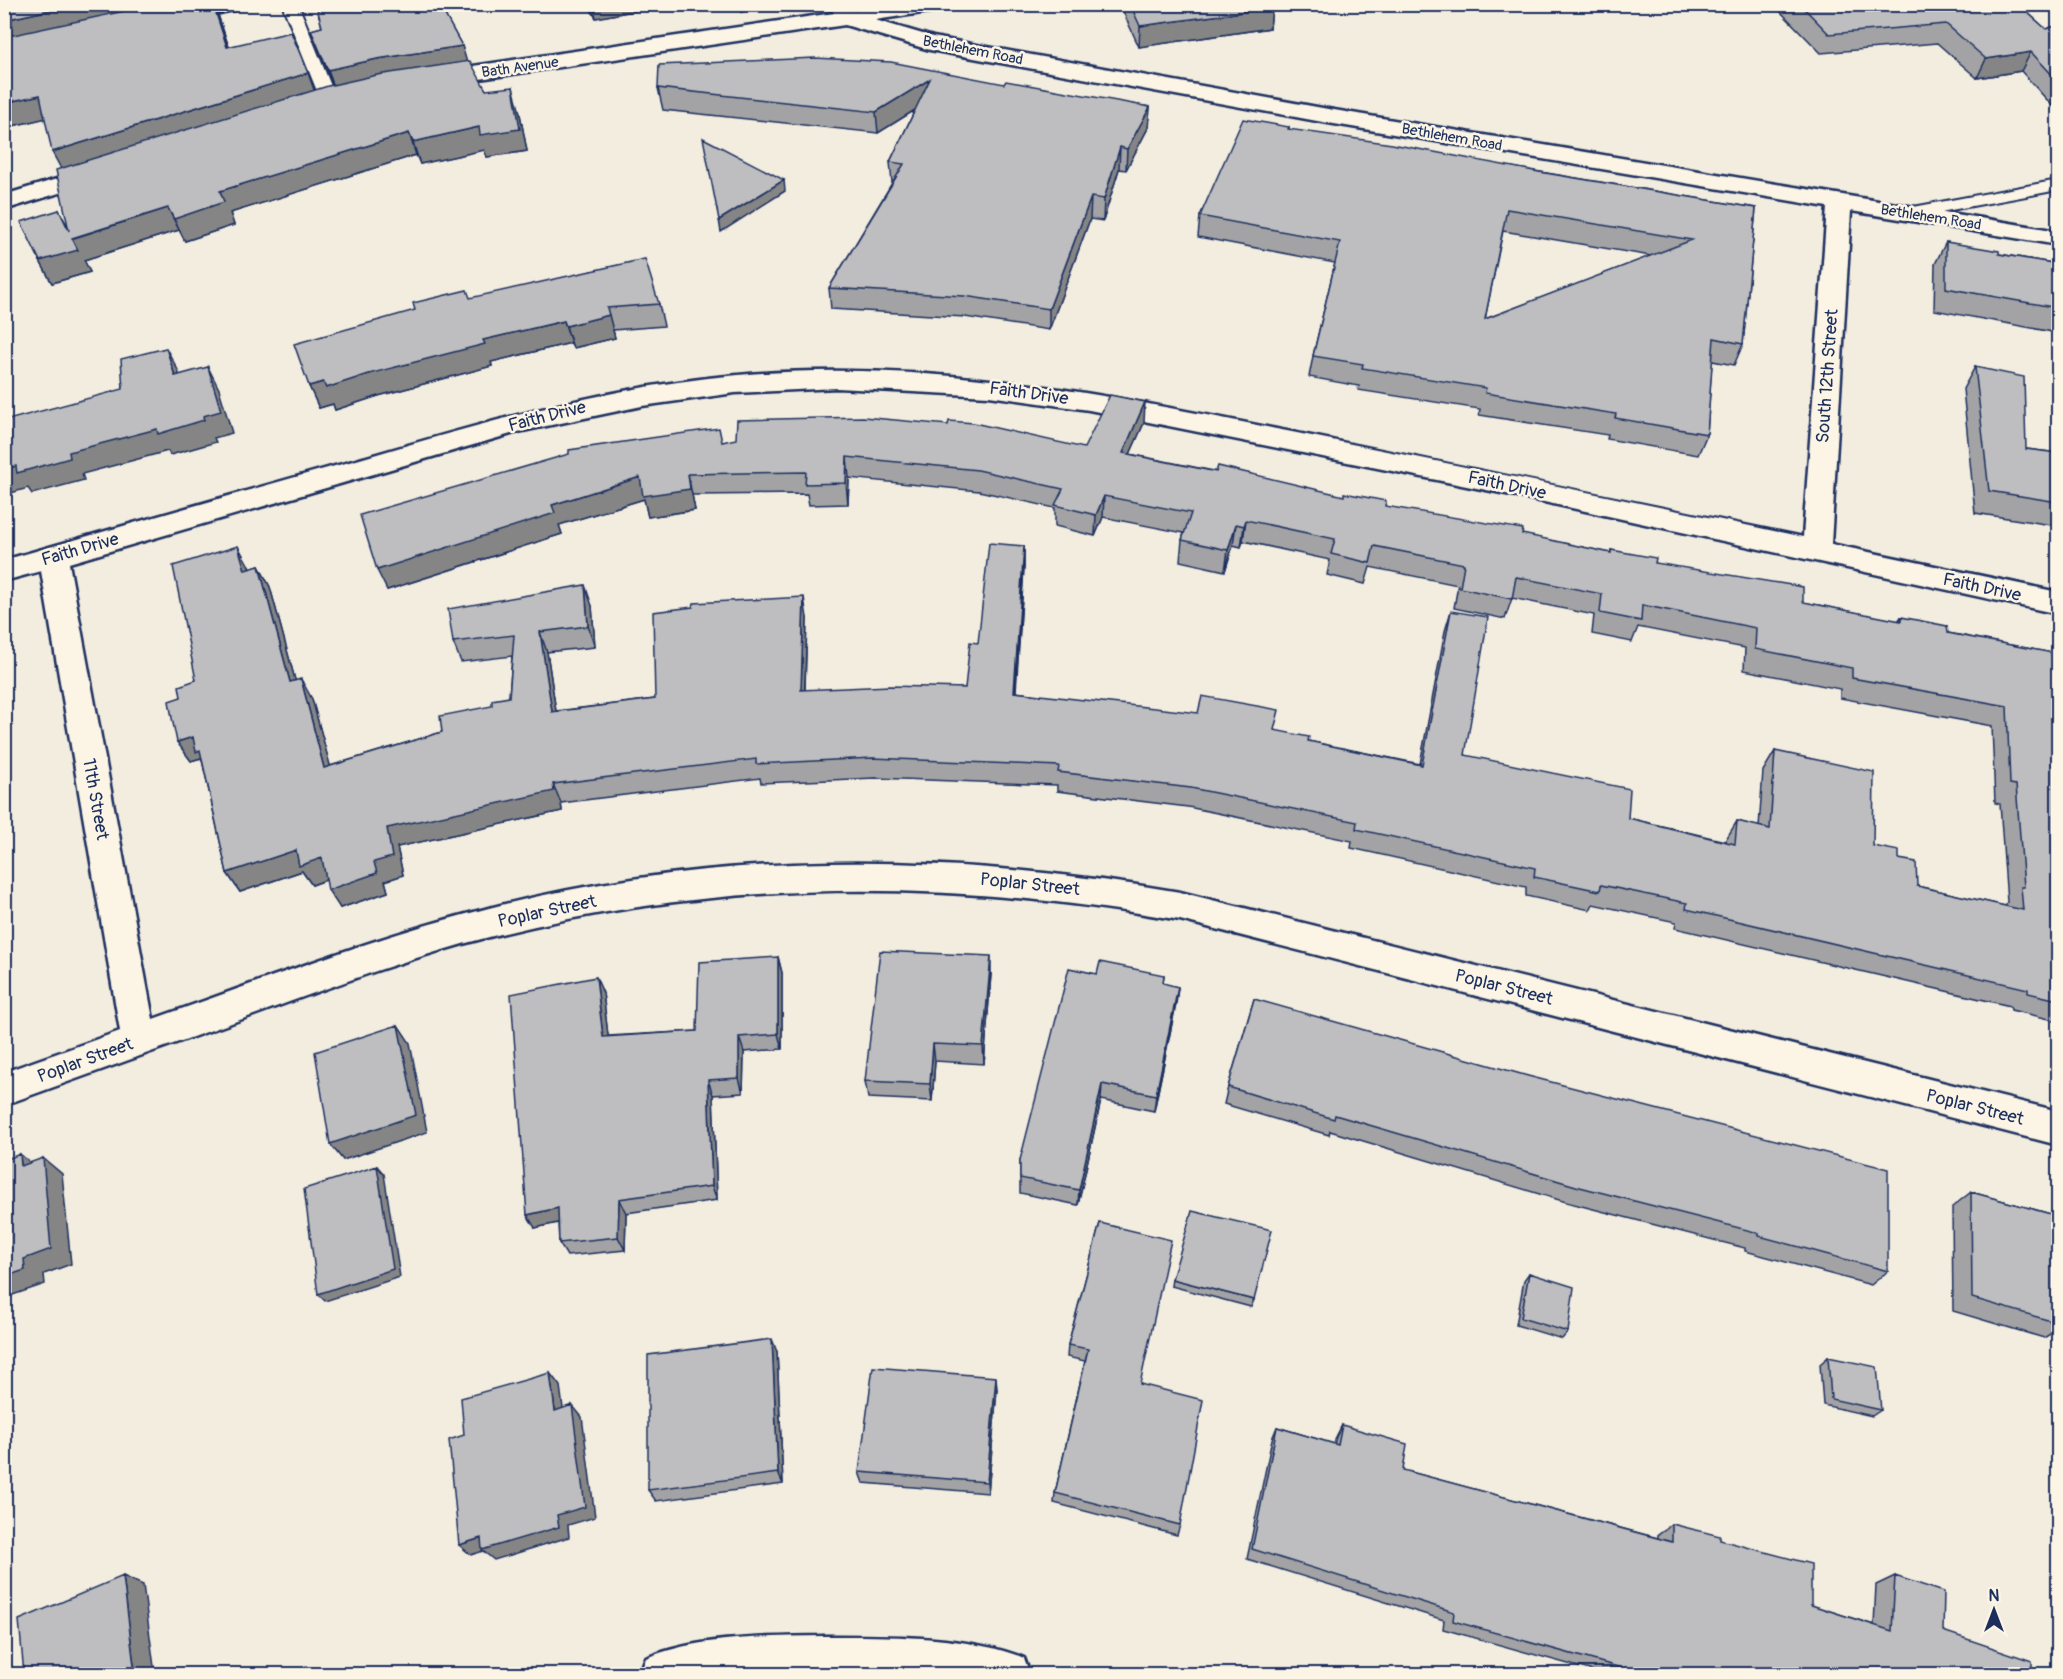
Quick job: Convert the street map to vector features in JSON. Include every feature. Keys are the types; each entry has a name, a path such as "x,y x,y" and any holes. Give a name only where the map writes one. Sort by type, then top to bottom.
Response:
{"street":[{"path":"151,22 230,4"},
{"name":"Bath Avenue","path":"415,82 843,12 942,4"},
{"name":"Bethlehem Road","path":"843,12 954,48 1328,116 2058,238"},
{"path":"306,108 351,96"},
{"path":"4,203 126,165"},
{"name":"South 12th Street","path":"1816,551 1839,202"},
{"name":"Faith Drive","path":"4,571 516,423 602,403 730,385 857,379 945,382 1077,399 1521,487 2058,603"},
{"name":"11th Street","path":"53,557 139,1040"},
{"name":"Poplar Street","path":"4,1089 384,952 522,914 657,889 791,876 921,875 1051,885 1180,906 2058,1128"},
{"path":"662,1674 687,1669 805,1659 922,1661 1008,1674"}],"lane":[{"path":"290,4 329,101"},
{"path":"1908,213 2058,185"}],"building":[{"path":"4,4 78,4 4,20"},
{"path":"157,4 213,4 227,47 291,32 308,73 52,152 40,95 4,103 4,37"},
{"path":"316,4 439,4 462,46 377,59 328,70 311,30 322,27"},
{"path":"1130,4 1270,4 1272,8 1140,26"},
{"path":"1800,4 2018,4 2046,29 2058,25 2058,81 2031,52 1986,59 1946,24 1829,34"},
{"path":"815,58 891,62 1004,84 1006,81 1150,107 1127,149 1120,147 1104,199 1091,197 1049,309 964,296 829,288 904,164 890,162 930,79 876,112 658,88 659,65"},
{"path":"470,61 486,90 513,87 520,129 480,135 479,127 413,142 409,133 220,191 224,202 174,219 168,208 72,238 78,250 40,261 21,222 59,210 69,231 56,170 328,86 377,75"},
{"path":"1243,119 1289,127 1288,129 1392,144 1539,172 1756,208 1743,344 1714,338 1707,434 1615,418 1616,414 1485,393 1486,388 1362,368 1363,364 1313,356 1340,242 1200,216","holes":["1507,209 1692,240 1485,319"]},
{"path":"703,138 784,180 719,220"},
{"path":"1946,242 2058,264 2058,308 1946,288"},
{"path":"645,259 659,304 607,308 609,315 566,326 564,321 483,340 485,344 369,374 326,388 323,382 309,386 294,344 415,310 413,303 467,290 470,298"},
{"path":"166,348 175,376 208,367 221,411 203,416 204,420 158,434 157,429 69,452 70,458 17,473 16,466 4,469 4,421 123,389 121,359"},
{"path":"1975,367 2024,377 2026,449 2058,453 2058,502 1989,491"},
{"path":"1110,395 1145,402 1123,453 1216,472 1218,466 1344,496 1344,493 1386,501 1385,506 1523,529 1522,534 1611,553 1611,550 1656,558 1655,563 1803,587 1803,602 1901,621 1901,617 1947,626 1948,633 2058,654 2058,715 2055,714 2058,816 2058,1000 2028,993 2028,989 1686,909 1687,903 1601,885 1600,891 1534,877 1535,868 1356,829 1357,822 1191,788 1058,772 1059,766 873,758 756,764 756,759 553,784 554,791 387,828 392,857 374,862 377,873 328,890 322,858 299,866 296,850 227,873 200,750 196,752 193,737 177,742 169,701 181,697 179,686 196,680 173,566 238,546 245,570 259,566 290,682 301,679 324,768 442,732 440,716 492,706 492,700 509,697 514,635 453,642 448,609 585,585 588,626 540,632 552,712 655,699 653,612 693,607 694,603 804,597 801,690 890,686 965,688 970,642 978,643 989,543 1024,546 1014,692 1198,713 1202,696 1279,710 1274,730 1309,737 1308,741 1422,765 1451,611 1488,617 1465,755 1630,789 1628,818 1735,844 1737,821 1770,829 1775,751 1874,772 1873,846 1899,851 1899,859 1916,862 1917,886 2023,910 2021,887 2024,887 2016,785 2010,784 2007,706 1852,678 1852,668 1755,649 1756,628 1642,605 1641,621 1600,613 1602,594 1516,577 1512,599 1460,588 1464,564 1374,546 1370,563 1331,554 1335,539 1246,520 1244,526 1236,524 1228,550 1182,540 1191,513 1104,496 1096,515 1055,505 1063,489 978,470 847,457 846,483 805,484 806,472 688,474 690,489 643,496 640,477 552,505 555,513 377,570 360,515 569,454 569,450 719,428 722,442 736,439 737,420 863,417 948,425 949,421 974,423 1084,448"},
{"path":"880,951 991,956 983,1046 933,1044 930,1084 865,1081"},
{"path":"778,957 778,1034 739,1037 739,1078 708,1080 712,1186 619,1199 618,1237 559,1243 558,1208 527,1215 511,994 596,977 603,1037 697,1031 699,962"},
{"path":"1100,962 1164,975 1163,983 1178,987 1156,1095 1102,1084 1079,1190 1020,1178 1020,1160 1069,968 1097,974"},
{"path":"1254,999 1528,1076 1888,1169 1888,1271 1759,1236 1759,1233 1576,1186 1335,1115 1334,1119 1228,1087"},
{"path":"398,1025 416,1115 330,1144 315,1052"},
{"path":"20,1154 21,1166 43,1158 51,1249 24,1259 25,1270 4,1277 4,1160"},
{"path":"377,1166 393,1269 318,1294 304,1189"},
{"path":"1971,1192 2058,1216 2058,1323 1972,1298"},
{"path":"1192,1211 1272,1230 1254,1300 1172,1279"},
{"path":"1100,1223 1171,1240 1140,1384 1203,1400 1180,1525 1055,1493 1088,1349 1068,1345"},
{"path":"1529,1273 1574,1287 1568,1332 1521,1318"},
{"path":"772,1339 778,1473 648,1490 648,1355"},
{"path":"1828,1357 1877,1367 1881,1410 1831,1399"},
{"path":"873,1367 996,1377 987,1482 859,1472"},
{"path":"550,1373 555,1411 572,1405 585,1507 557,1515 559,1527 482,1550 481,1538 459,1545 449,1440 464,1435 461,1398"},
{"path":"1342,1425 1407,1444 1403,1470 1672,1542 1672,1524 1720,1536 1720,1540 1811,1564 1811,1605 1892,1631 1895,1576 1944,1592 1943,1631 2032,1661 2032,1674 1643,1674 1453,1621 1454,1612 1252,1549 1277,1427 1338,1445"},
{"path":"123,1576 135,1674 24,1674 19,1620"}]}
